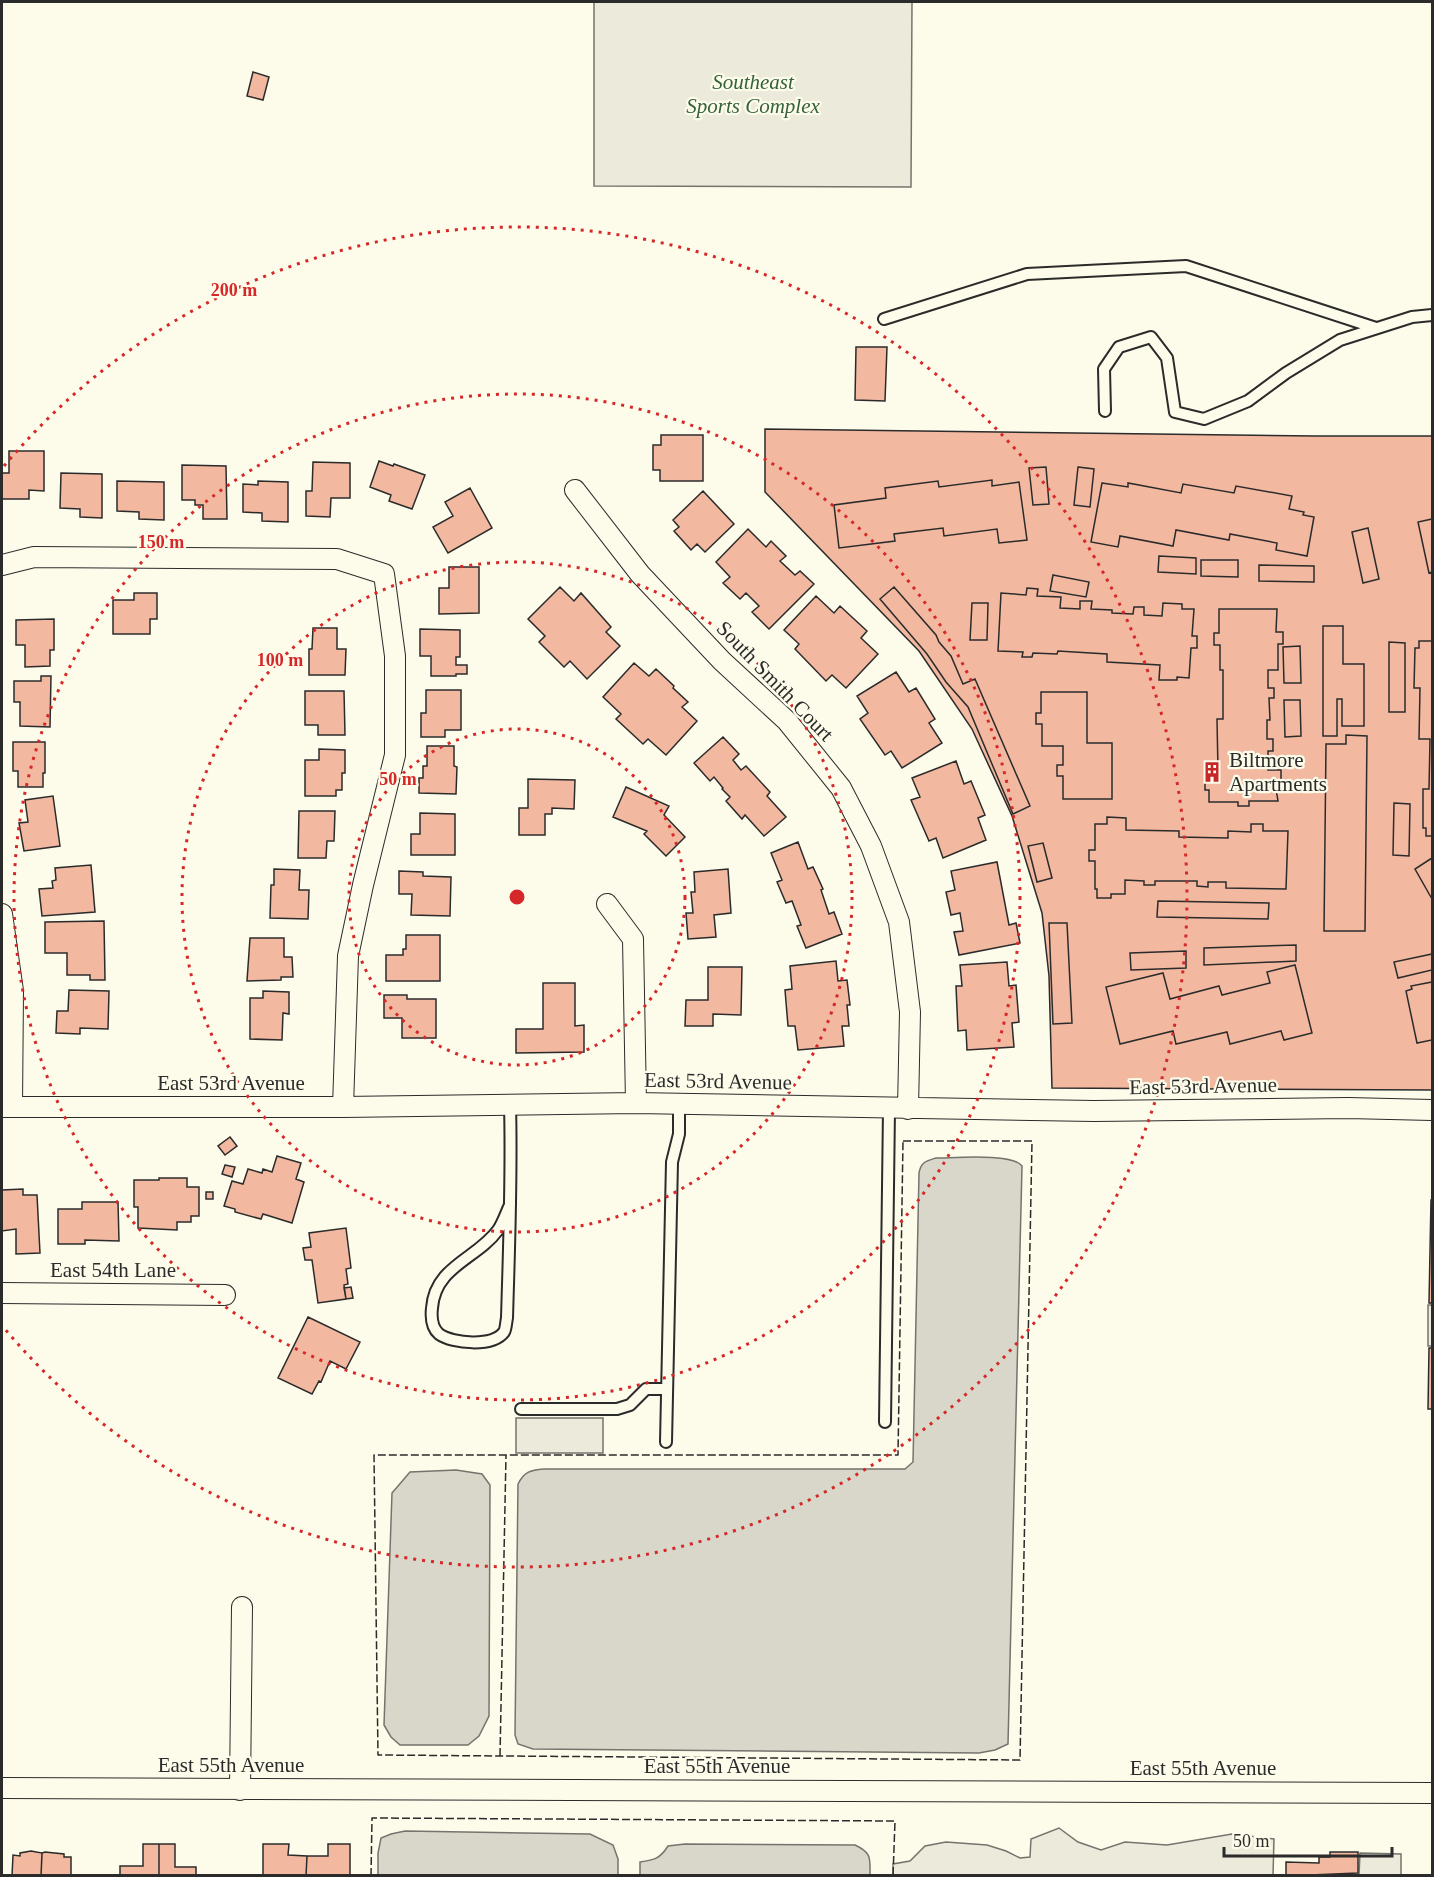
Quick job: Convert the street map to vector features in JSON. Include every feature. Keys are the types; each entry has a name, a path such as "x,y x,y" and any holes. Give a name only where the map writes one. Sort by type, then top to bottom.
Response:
{"street":[{"name":"South Smith Court","path":"575,490 640,574 722,661 787,721 841,788 871,846 899,922 910,1012 898,1109"},
{"path":"2,565 34,557 337,559 384,574 395,656 395,755 348,956 343,1107"},
{"path":"607,904 633,939 636,1103"},
{"path":"2,914 12,991 7,1107"},
{"name":"East 53rd Avenue","path":"7,1107 343,1107 636,1103 1094,1111 1348,1108 1432,1110"},
{"name":"East 54th Lane","path":"2,1293 225,1295"},
{"path":"240,1790 242,1606"},
{"name":"East 55th Avenue","path":"2,1788 1432,1793"}],"lane":[{"path":"884,319 1027,274 1186,266 1376,328"},
{"path":"1105,411 1104,369 1119,347 1151,337 1167,358 1175,412 1204,418 1248,401 1286,373 1340,339 1412,317 1432,315"},
{"path":"666,1442 672,1162 679,1134 679,1104"},
{"path":"510,1105 510,1205 507,1318 504,1332 493,1341 477,1343 451,1340 438,1333 432,1322 432,1306 439,1284 452,1267 479,1248 497,1230 510,1205"},
{"path":"885,1422 898,1109"},
{"path":"521,1409 617,1409 630,1405 646,1389 667,1389"}],"green space":[{"name":"Southeast Sports Complex","path":"594,2 912,2 911,187 594,186"},
{"path":"1059,1828 1078,1842 1101,1850 1125,1842 1167,1845 1232,1834 1274,1839 1273,1875 893,1875 893,1864 910,1861 925,1846 946,1842 987,1845 1020,1858 1030,1857 1031,1839"}],"shaded area":[{"path":"936,1158 1007,1159 1022,1166 1008,1744 995,1750 979,1753 533,1749 518,1744 515,1735 518,1484 525,1474 544,1469 905,1469 913,1462 919,1173 924,1162"},
{"path":"1428,1305 1432,1305 1432,1346 1428,1346"},
{"path":"516,1418 603,1418 603,1453 516,1453"},
{"path":"456,1470 482,1474 490,1485 489,1716 479,1736 468,1745 400,1745 391,1737 384,1725 392,1493 410,1472"},
{"path":"405,1831 590,1834 613,1845 618,1859 618,1875 378,1875 381,1838"},
{"path":"685,1844 855,1845 865,1851 869,1857 870,1875 640,1875 640,1862 656,1858 668,1846"},
{"path":"1360,1853 1401,1854 1401,1875 1359,1875"}],"building":[{"path":"253,72 269,77 263,100 247,96"},
{"path":"856,347 887,347 885,401 855,400"},
{"name":"Biltmore Apartments","path":"765,429 1432,436 1432,1090 1052,1088 1049,976 1042,913 1012,816 972,729 919,651 765,492"},
{"path":"661,435 703,435 703,481 660,481 660,470 653,470 653,445 661,445"},
{"path":"9,451 44,451 44,491 29,490 29,499 2,499 2,473 9,473"},
{"path":"379,461 425,475 412,509 389,501 391,495 370,487"},
{"path":"313,462 350,463 350,498 331,498 330,517 306,516 306,491 312,491"},
{"path":"182,465 226,466 227,519 203,519 203,505 195,505 195,500 182,500"},
{"path":"1046,467 1049,504 1033,505 1029,468"},
{"path":"1078,467 1094,469 1090,507 1074,505"},
{"path":"61,473 102,474 102,518 80,517 80,509 60,508"},
{"path":"992,480 992,486 1019,482 1027,540 999,543 997,529 944,536 943,528 894,534 895,541 839,548 834,505 886,498 885,488 938,481 939,487"},
{"path":"117,481 164,482 164,520 139,519 139,512 117,511"},
{"path":"258,481 288,482 288,522 262,521 262,513 243,512 243,484 258,485"},
{"path":"1102,483 1128,487 1128,483 1181,493 1183,484 1234,493 1236,486 1292,496 1289,509 1314,517 1307,556 1276,550 1277,543 1230,534 1229,540 1176,530 1173,546 1120,536 1118,547 1091,542"},
{"path":"470,488 492,528 448,553 433,527 453,516 445,502"},
{"path":"703,491 734,524 705,552 697,544 691,550 674,531 679,527 673,520"},
{"path":"1432,519 1432,572 1429,573 1418,522"},
{"path":"1368,528 1379,579 1363,583 1352,532"},
{"path":"748,529 766,547 771,541 786,556 780,561 795,575 800,571 814,584 769,629 752,612 759,606 746,593 740,599 723,583 730,577 716,562"},
{"path":"1159,556 1196,558 1196,574 1158,572"},
{"path":"1201,560 1238,560 1238,577 1201,576"},
{"path":"1259,565 1314,566 1314,582 1259,581"},
{"path":"449,567 479,567 479,613 439,614 439,588 449,588"},
{"path":"1053,575 1089,582 1086,597 1050,591"},
{"path":"560,587 574,601 581,593 611,627 606,632 620,646 587,679 570,661 564,667 539,642 545,636 528,619"},
{"path":"894,587 936,635 951,656 963,684 975,679 1030,806 1013,814 968,707 880,599"},
{"path":"1027,588 1038,589 1037,596 1061,597 1060,608 1080,609 1080,601 1092,601 1091,609 1133,614 1134,607 1144,607 1144,615 1162,616 1163,603 1182,604 1182,609 1194,609 1192,636 1197,636 1197,648 1191,648 1189,678 1159,680 1160,665 1107,662 1107,654 1058,651 1057,654 1033,653 1032,657 1022,657 1023,652 998,651 1001,593 1026,595"},
{"path":"134,593 157,593 157,619 150,619 150,634 113,634 113,600 134,600"},
{"path":"816,596 834,613 840,606 867,631 861,638 878,654 846,688 832,675 826,681 795,649 799,644 784,630"},
{"path":"972,603 988,603 987,640 970,640"},
{"path":"1219,609 1277,609 1276,632 1283,632 1283,644 1278,644 1278,670 1268,670 1268,688 1274,688 1274,698 1269,698 1270,720 1267,720 1267,739 1273,739 1273,751 1268,751 1268,770 1281,770 1281,788 1276,789 1278,801 1249,801 1249,806 1238,806 1238,802 1209,802 1209,790 1205,790 1205,771 1218,771 1217,719 1223,719 1223,670 1220,670 1220,645 1214,645 1214,633 1219,633"},
{"path":"54,619 54,650 50,650 50,666 25,667 25,645 16,645 16,620"},
{"path":"1323,626 1343,626 1343,664 1364,664 1364,726 1342,726 1342,699 1337,699 1337,736 1323,736"},
{"path":"313,628 337,628 337,649 346,649 345,675 309,675 309,649 312,649"},
{"path":"420,629 460,630 460,657 456,657 456,665 467,665 467,674 431,676 431,656 420,656"},
{"path":"1419,641 1432,641 1432,836 1426,836 1426,828 1423,828 1423,789 1429,789 1430,739 1419,739 1420,688 1414,688 1415,648 1419,648"},
{"path":"1389,642 1405,643 1405,712 1389,712"},
{"path":"1300,646 1301,683 1284,683 1283,647"},
{"path":"634,663 649,676 656,669 688,702 682,707 697,721 666,755 648,739 643,744 616,719 621,714 603,697"},
{"path":"896,672 909,692 916,688 935,719 929,723 942,743 902,768 891,751 885,755 860,719 868,713 857,696"},
{"path":"41,676 51,676 50,727 20,726 20,702 14,702 14,681 41,681"},
{"path":"426,690 461,690 461,730 445,730 445,737 421,737 421,713 426,713"},
{"path":"305,691 344,691 345,735 318,735 318,725 305,725"},
{"path":"1041,692 1087,692 1087,743 1112,743 1112,799 1063,799 1063,776 1057,776 1057,765 1063,765 1063,746 1042,746 1042,724 1036,724 1036,713 1041,713"},
{"path":"1284,700 1300,700 1301,736 1285,737"},
{"path":"1346,735 1367,736 1365,931 1324,931 1326,744 1346,744"},
{"path":"723,737 739,754 733,760 741,770 746,766 770,792 767,796 786,817 764,836 745,815 742,819 726,801 730,797 714,777 710,781 694,763"},
{"path":"13,742 45,742 43,787 18,787 18,771 13,771"},
{"path":"427,746 454,746 454,766 457,767 456,794 419,793 419,778 423,778 423,766 427,766"},
{"path":"319,749 345,750 342,790 336,790 336,796 305,796 305,760 319,760"},
{"path":"956,761 964,784 971,781 985,815 978,818 986,840 943,858 936,838 929,841 911,800 920,797 912,778"},
{"path":"528,779 575,780 574,809 552,808 552,814 545,814 545,835 519,835 519,808 528,808"},
{"path":"626,787 669,806 664,815 685,837 666,856 644,834 647,831 613,817"},
{"path":"53,796 60,846 24,851 19,823 28,822 25,800"},
{"path":"1394,803 1410,804 1409,856 1393,855"},
{"path":"299,811 335,811 334,841 327,841 326,858 298,858"},
{"path":"420,813 455,814 455,855 411,855 411,834 420,834"},
{"path":"1107,817 1126,818 1126,830 1179,831 1179,837 1228,838 1228,831 1251,832 1251,824 1263,824 1263,831 1288,831 1286,889 1226,888 1226,882 1208,882 1208,887 1197,886 1197,881 1155,881 1155,885 1144,885 1144,881 1125,880 1125,894 1111,894 1111,898 1097,898 1095,861 1089,861 1089,850 1095,850 1095,824 1107,824"},
{"path":"798,842 808,869 813,867 823,889 821,890 829,914 834,912 842,934 806,948 797,926 801,925 792,901 786,903 777,882 782,880 771,853"},
{"path":"1043,843 1052,878 1037,882 1028,846"},
{"path":"1432,858 1432,899 1415,869"},
{"path":"997,862 1009,925 1016,923 1020,943 959,955 954,932 963,931 960,913 951,915 946,892 955,890 951,871"},
{"path":"91,865 95,912 42,916 39,889 53,888 52,881 56,880 55,868"},
{"path":"274,869 300,870 299,890 309,890 308,919 270,918"},
{"path":"728,869 731,913 714,915 716,937 688,939 686,913 693,913 691,892 695,892 694,872"},
{"path":"399,871 423,872 423,876 451,877 450,916 411,915 412,894 399,894"},
{"path":"1158,901 1269,903 1268,919 1157,917"},
{"path":"104,921 105,980 90,980 90,975 67,975 67,953 45,953 45,922"},
{"path":"1049,923 1067,923 1072,1023 1053,1024"},
{"path":"406,935 440,935 440,981 386,981 386,955 403,955 403,949 406,949"},
{"path":"250,938 284,938 284,957 292,957 293,977 281,977 281,980 247,981"},
{"path":"1296,945 1296,961 1204,965 1204,948"},
{"path":"1186,951 1186,968 1131,970 1130,953"},
{"path":"1432,954 1432,970 1398,978 1394,962"},
{"path":"836,961 838,981 847,980 850,1005 847,1005 849,1026 842,1026 844,1046 798,1050 795,1026 788,1026 785,990 792,989 790,966"},
{"path":"1007,962 1009,986 1016,985 1019,1022 1012,1023 1014,1047 967,1050 966,1030 958,1031 956,986 962,986 960,965"},
{"path":"1295,965 1312,1033 1284,1040 1281,1031 1230,1044 1227,1032 1176,1044 1173,1031 1120,1044 1106,987 1163,973 1170,999 1219,986 1222,995 1270,983 1267,972"},
{"path":"708,967 742,967 741,1015 713,1014 713,1026 685,1026 686,1000 708,1000"},
{"path":"1432,982 1432,1040 1417,1043 1406,991 1412,989 1411,986"},
{"path":"543,983 575,983 575,1026 584,1025 584,1052 516,1053 516,1029 543,1029"},
{"path":"69,990 109,991 108,1029 80,1028 80,1034 56,1033 57,1011 68,1011"},
{"path":"263,991 289,992 289,1014 283,1013 282,1040 250,1039 250,998 263,998"},
{"path":"384,995 407,995 407,999 436,999 436,1038 402,1038 402,1018 384,1018"},
{"path":"230,1137 237,1146 225,1155 218,1146"},
{"path":"277,1156 301,1163 296,1179 304,1182 292,1223 263,1214 261,1219 235,1212 235,1209 224,1206 232,1181 243,1184 248,1169 262,1173 263,1169 272,1172"},
{"path":"225,1165 235,1167 232,1177 222,1174"},
{"path":"159,1178 187,1178 187,1187 199,1187 199,1216 191,1216 191,1222 177,1222 177,1230 138,1228 138,1207 134,1207 134,1180 159,1180"},
{"path":"23,1189 23,1195 37,1195 40,1253 16,1254 16,1229 2,1231 2,1190"},
{"path":"206,1192 213,1192 213,1199 206,1199"},
{"path":"1431,1200 1432,1303 1429,1303"},
{"path":"82,1202 118,1202 119,1241 85,1240 85,1244 58,1244 58,1209 82,1209"},
{"path":"346,1228 351,1268 346,1269 348,1284 344,1285 346,1299 318,1303 312,1260 305,1260 303,1248 311,1247 309,1233"},
{"path":"351,1287 353,1298 346,1299 344,1288"},
{"path":"308,1317 360,1342 346,1369 330,1361 321,1382 319,1381 312,1394 278,1378"},
{"path":"1429,1348 1432,1348 1432,1409 1428,1409"},
{"path":"143,1844 159,1844 159,1876 120,1876 120,1866 143,1866"},
{"path":"159,1844 175,1844 175,1867 196,1867 196,1876 159,1876"},
{"path":"263,1844 289,1844 288,1855 307,1856 306,1876 263,1876"},
{"path":"328,1844 350,1844 350,1876 306,1876 307,1856 328,1856"},
{"path":"31,1851 42,1853 41,1876 12,1876 13,1855 20,1856 20,1853"},
{"path":"1330,1852 1358,1852 1358,1873 1286,1876 1286,1862 1319,1863 1319,1857 1330,1857"},
{"path":"42,1853 71,1857 71,1876 41,1876"}],"fence":[{"path":"903,1141 1032,1141 1020,1760 378,1755 374,1455 898,1455 903,1141"},
{"path":"500,1756 506,1455"},
{"path":"371,1876 372,1818 895,1821 893,1876"}],"place":[{"name":"Biltmore Apartments","path":"1212,772"}]}
